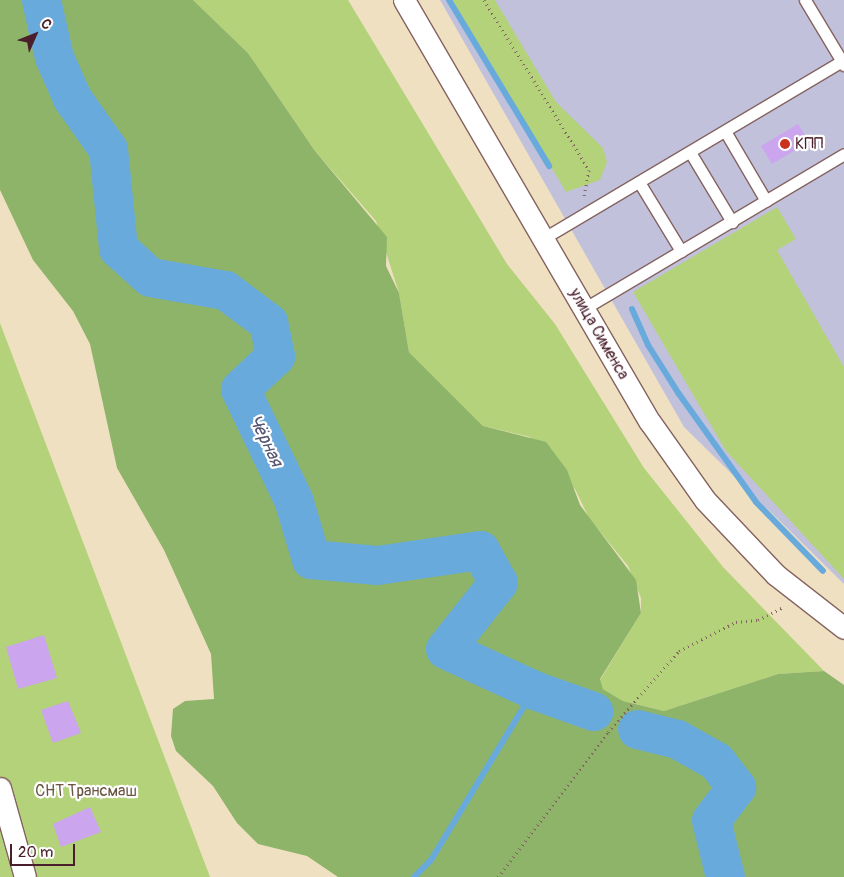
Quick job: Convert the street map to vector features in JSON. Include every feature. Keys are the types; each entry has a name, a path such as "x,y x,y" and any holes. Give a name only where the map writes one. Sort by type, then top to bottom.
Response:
{"street":[{"name":"улица Сименса","path":"404,0 650,422 705,500 800,594 844,628"},
{"path":"0,788 25,877"}],"lane":[{"path":"544,238 758,111 843,63 805,0"},
{"path":"725,131 766,201"},
{"path":"690,152 732,222"},
{"path":"585,308 844,154"},
{"path":"639,182 681,252"}],"path":[{"path":"484,0 589,170 583,203"},
{"path":"498,877 608,732 680,651 736,622 780,610 800,594"}],"shaded area":[{"path":"440,0 844,0 844,584 684,427"}],"green space":[{"path":"0,0 193,0 248,53 315,151 387,237 386,266 399,293 409,352 483,426 546,442 567,470 580,505 636,580 641,613 600,679 603,689 623,701 664,711 778,674 824,671 844,685 844,877 338,877 307,856 258,844 237,823 213,786 176,751 171,736 173,709 185,701 214,699 211,654 164,550 117,468 90,344 73,311 33,260 0,190"},
{"path":"193,0 348,0 507,264 555,324 644,468 723,567 824,671 778,674 664,711 623,701 603,689 600,680 641,613 641,598 628,566 589,518 575,489 530,437 483,426 409,352 399,293 376,221 315,151 248,53"},
{"path":"452,0 495,0 556,102 603,148 607,162 600,180 566,192"},
{"path":"777,207 796,239 777,250 844,367 844,579 726,451 633,292"},
{"name":"СНТ Трансмаш","path":"0,323 210,877 0,877"}],"building":[{"name":"КПП","path":"798,124 809,142 772,164 761,146"},
{"path":"44,635 57,678 18,689 6,647"},
{"path":"68,701 81,733 53,743 41,710"},
{"path":"90,807 101,832 61,847 53,824"}],"waterway":[{"name":"Чёрная","path":"41,0 54,57 72,98 108,149 118,248 150,277 225,290 268,322 275,356 240,389 293,499 311,559 377,565 480,550 498,582 445,649 534,690 593,711"},
{"path":"449,0 549,166"},
{"path":"632,309 648,345 679,394 756,502 823,571"},
{"path":"414,877 431,860 534,690"},
{"name":"Чёрная","path":"637,729 677,739 716,761 736,787 711,820 725,877"}],"place":[{"name":"КПП","path":"785,144"}]}
